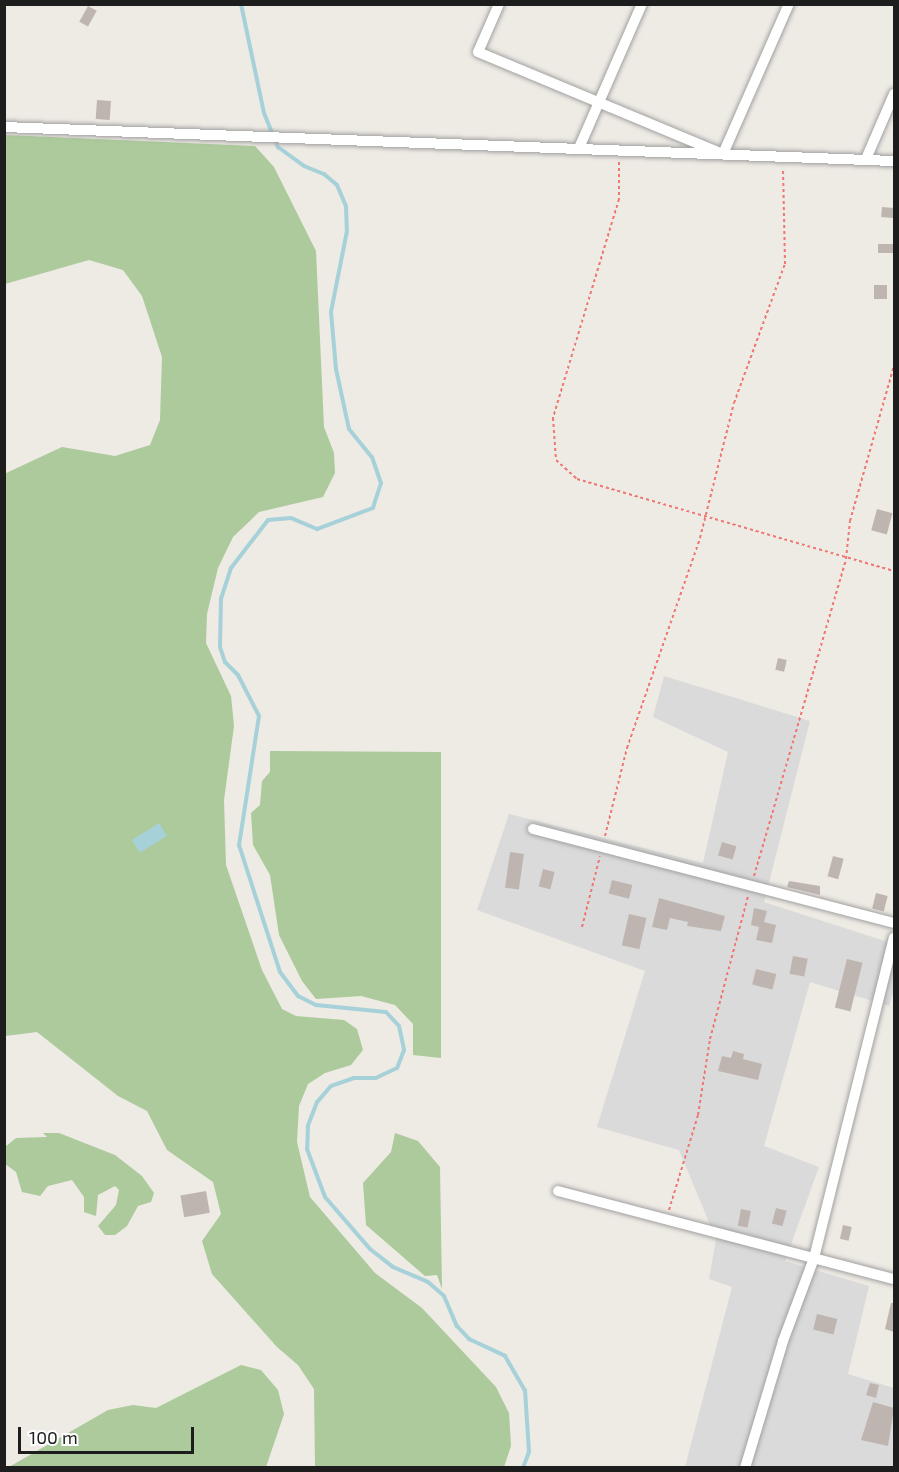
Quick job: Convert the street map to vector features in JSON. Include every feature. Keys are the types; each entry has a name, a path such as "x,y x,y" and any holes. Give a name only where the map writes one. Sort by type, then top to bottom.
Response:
{"street":[{"path":"499,4 478,52 723,154"},
{"path":"579,148 642,4"},
{"path":"723,154 789,4"},
{"path":"866,159 894,94"},
{"path":"4,127 291,136 894,161"},
{"path":"533,829 894,923"},
{"path":"745,1467 783,1341 814,1258 894,938"},
{"path":"558,1191 894,1279"}],"path":[{"path":"619,150 619,199 553,418 556,460 577,479 846,559 894,571"},
{"path":"582,927 627,748 705,517 734,403 785,264 783,156"},
{"path":"846,559 850,521 894,364"}],"shaded area":[{"path":"664,676 810,721 764,902 894,944 894,989 889,1006 810,982 764,1146 819,1167 785,1261 869,1286 848,1374 894,1388 894,1467 685,1467 732,1287 709,1279 716,1239 679,1150 597,1127 645,971 477,910 509,814 703,863 728,752 653,717"}],"green space":[{"path":"5,135 255,146 274,167 316,251 324,427 334,453 335,473 323,497 259,512 233,537 218,568 207,614 206,643 231,696 234,726 224,800 226,865 262,970 282,1009 296,1016 344,1020 357,1029 363,1050 351,1065 325,1073 308,1084 299,1106 297,1142 310,1197 375,1273 422,1308 496,1387 509,1413 511,1446 504,1467 315,1467 314,1389 298,1365 277,1347 212,1274 202,1241 221,1214 213,1182 167,1150 147,1111 118,1096 37,1032 5,1036 4,474 62,447 115,456 150,445 160,420 162,357 142,296 123,270 89,260 5,284"},
{"path":"270,751 441,752 441,1058 413,1055 413,1024 395,1005 361,996 316,999 302,981 279,935 270,875 253,845 251,813 260,805 262,781 270,772"},
{"path":"43,1133 59,1133 115,1155 142,1176 154,1193 151,1202 138,1206 127,1226 115,1235 105,1235 98,1226 116,1205 119,1190 115,1186 98,1195 96,1216 84,1212 84,1197 72,1180 48,1186 40,1196 22,1192 16,1172 5,1164 5,1147 16,1138 47,1137"},
{"path":"395,1133 418,1141 440,1167 442,1289 437,1275 425,1276 366,1225 363,1183 391,1152"},
{"path":"241,1365 261,1370 278,1390 284,1414 266,1467 9,1467 108,1410 133,1405 156,1408"}],"water":[{"path":"159,823 167,836 140,853 132,840"}],"building":[{"path":"88,6 97,11 88,27 79,22"},
{"path":"97,100 111,101 110,120 96,119"},
{"path":"882,207 894,208 893,218 881,217"},
{"path":"878,244 894,244 894,253 878,253"},
{"path":"874,285 887,285 887,299 874,299"},
{"path":"877,509 892,513 887,534 871,530"},
{"path":"778,658 787,660 784,672 775,670"},
{"path":"722,842 736,846 733,860 718,855"},
{"path":"510,852 524,854 519,890 505,888"},
{"path":"833,856 844,859 838,879 828,876"},
{"path":"543,869 555,872 550,889 539,886"},
{"path":"612,880 632,885 629,899 609,894"},
{"path":"789,881 820,886 820,895 787,887"},
{"path":"876,893 888,896 884,911 872,909"},
{"path":"659,898 725,916 721,931 687,926 688,922 670,918 667,930 652,927"},
{"path":"754,908 767,911 764,922 776,925 772,943 756,940 759,927 751,925"},
{"path":"629,914 647,918 639,949 622,945"},
{"path":"793,956 808,959 804,977 790,974"},
{"path":"847,959 863,963 850,1011 835,1008"},
{"path":"756,969 776,974 773,990 752,985"},
{"path":"733,1051 744,1054 743,1059 762,1064 758,1080 718,1071 722,1056 731,1058"},
{"path":"206,1191 210,1213 184,1217 180,1196"},
{"path":"776,1208 787,1211 782,1226 772,1223"},
{"path":"741,1209 751,1211 748,1228 738,1226"},
{"path":"843,1225 852,1227 849,1241 840,1239"},
{"path":"891,1303 894,1303 894,1332 885,1329"},
{"path":"817,1314 837,1319 834,1335 813,1330"},
{"path":"870,1383 879,1385 876,1398 866,1395"},
{"path":"873,1402 894,1408 888,1446 861,1440"}],"waterway":[{"path":"241,4 264,113 278,147 304,166 324,174 337,185 346,206 347,231 331,312 336,369 349,429 372,457 381,483 373,508 317,529 291,518 268,520 231,568 221,598 220,647 225,662 238,675 259,716 239,845 280,972 298,996 316,1005 386,1012 399,1026 404,1050 397,1068 376,1078 354,1078 331,1086 317,1102 308,1126 307,1149 325,1197 370,1249 393,1267 428,1282 444,1296 457,1326 469,1339 505,1356 525,1390 529,1452 523,1468"}]}
